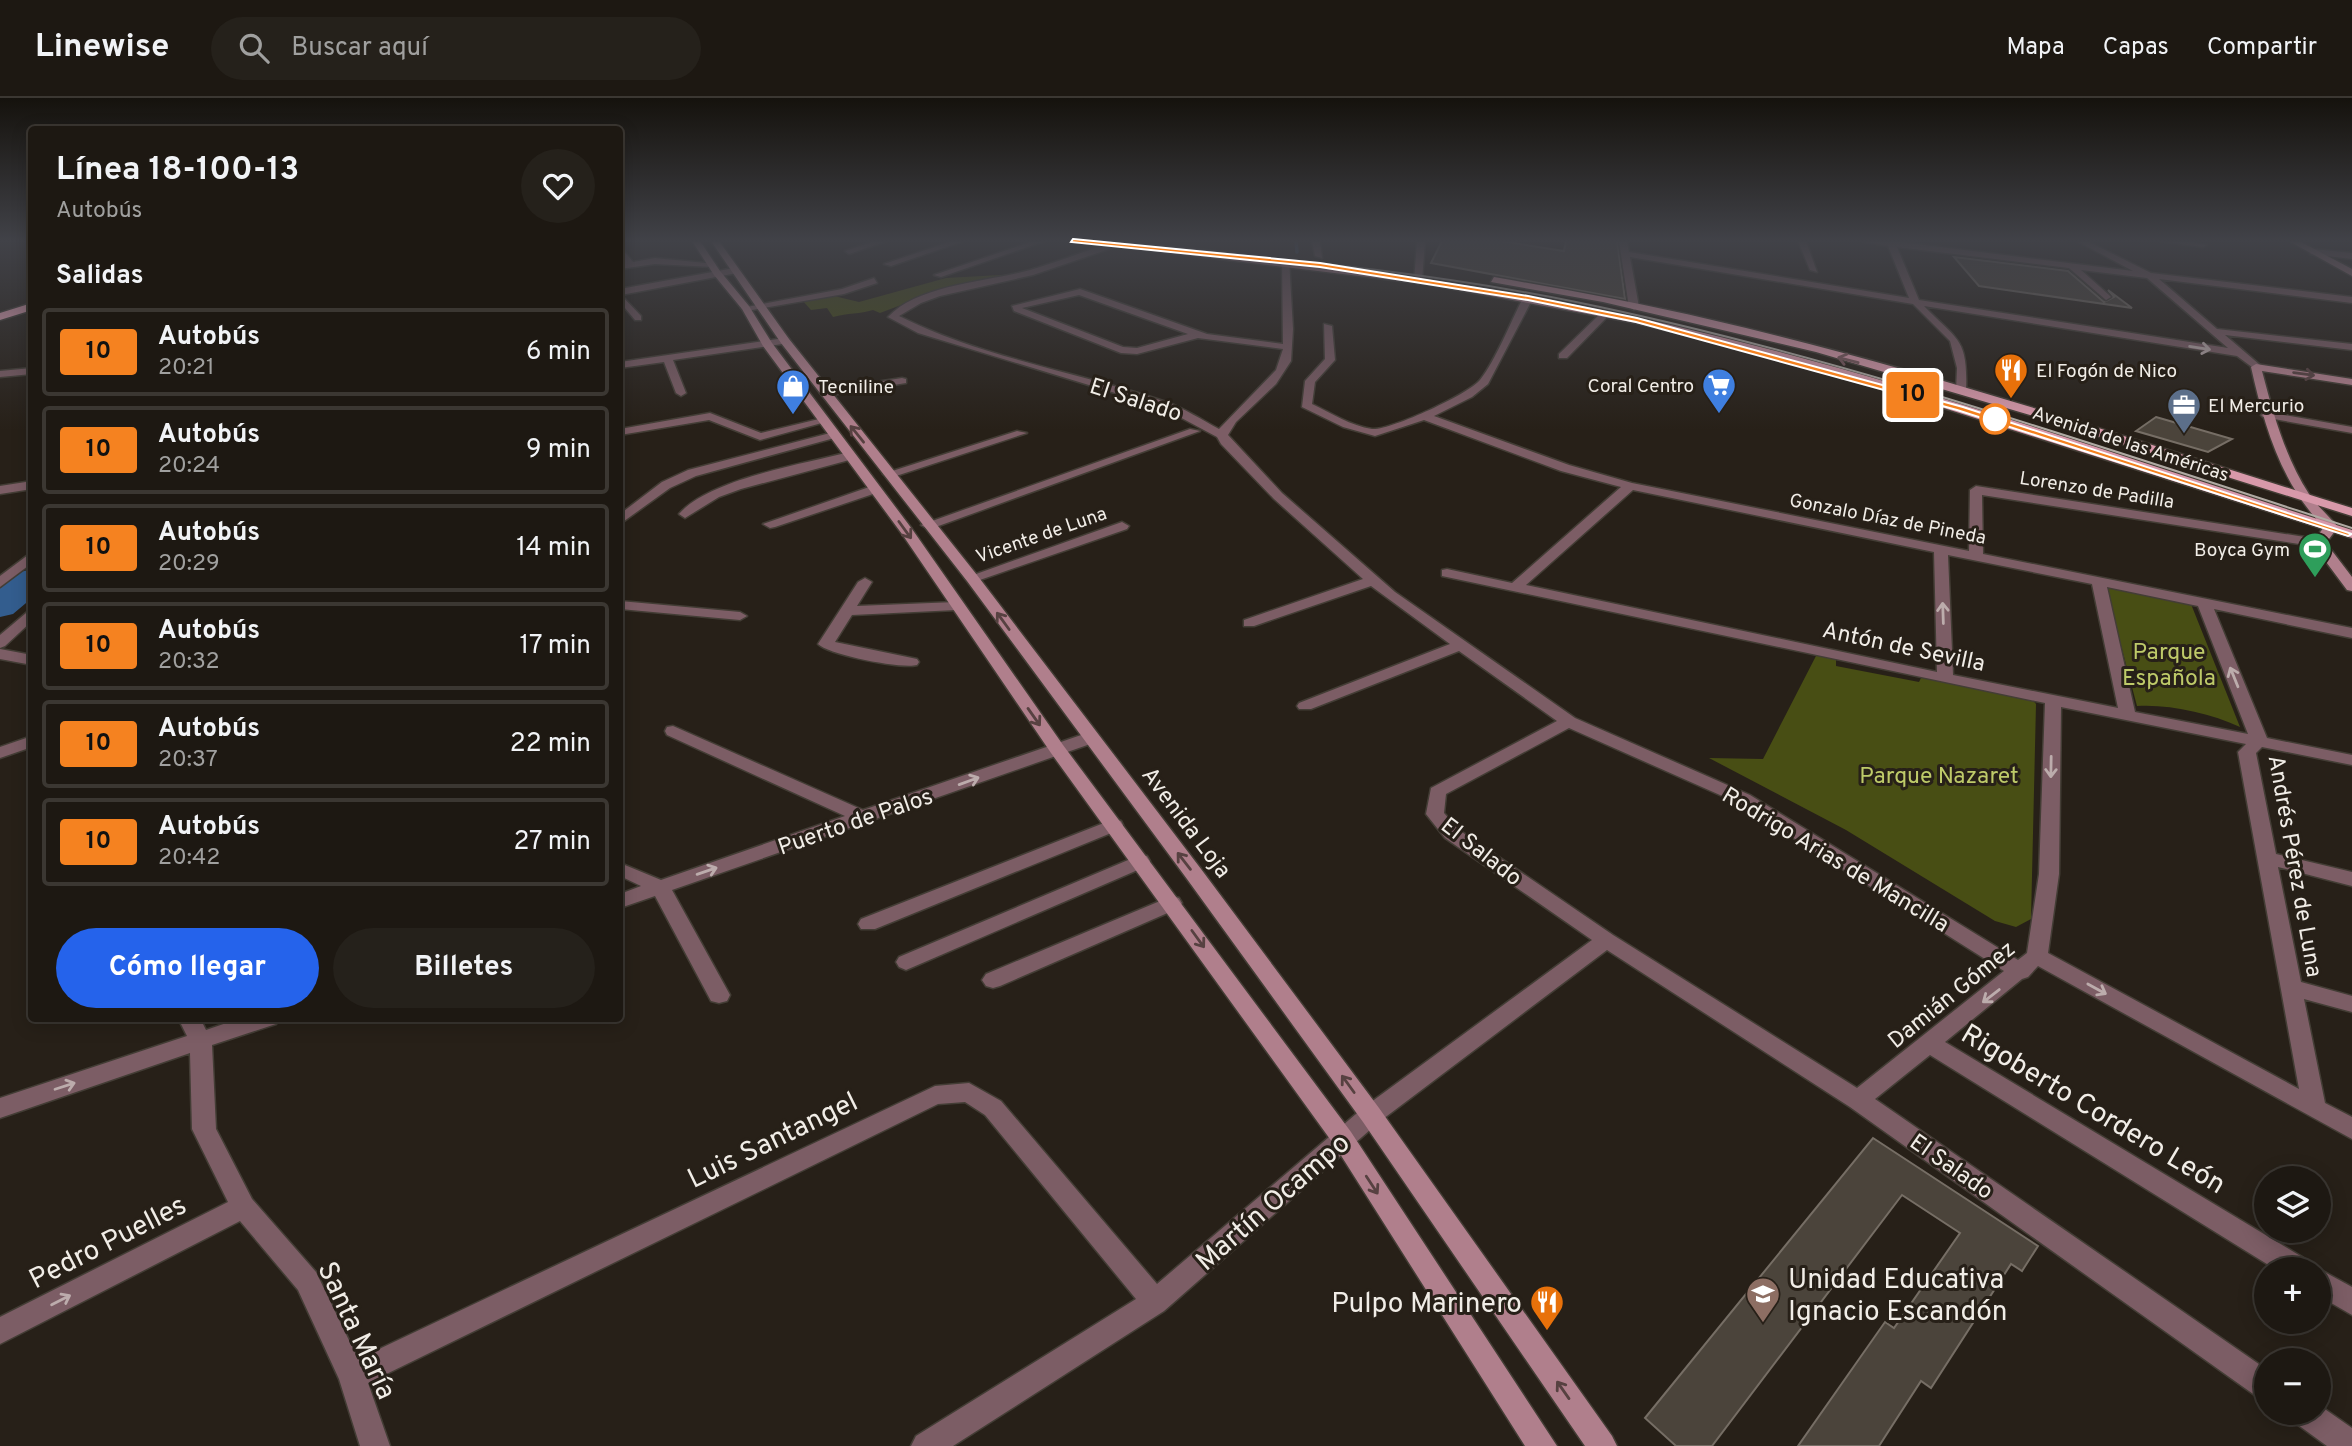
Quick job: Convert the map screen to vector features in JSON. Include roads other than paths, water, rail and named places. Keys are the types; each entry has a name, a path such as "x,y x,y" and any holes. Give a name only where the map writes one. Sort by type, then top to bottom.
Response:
{"highway":[{"path":"0,317 28,307"}],"main road":[{"path":"743,304 767,344 875,489 1057,749 1343,1139 1542,1446"},
{"name":"Avenida de las Américas","path":"1556,304 1738,346 1960,408 2352,534"},
{"name":"Avenida de las Américas","path":"1617,304 1961,391 2352,512"},
{"name":"Avenida Loja","path":"761,306 825,393 972,578 1194,874 1371,1115 1602,1446"},
{"path":"2352,382 2256,367 2267,415 2305,498 2330,527 2319,543 2352,587"}],"street":[{"path":"746,308 773,304"},
{"name":"El Salado","path":"912,304 893,317 921,331 1165,405 1222,435 1225,442 1278,496 1390,596 1569,722 1437,792 1435,814 1452,834 1606,940 1858,1100 2254,1378"},
{"path":"1020,304 1017,309 1121,350 1137,351 1197,335"},
{"path":"1114,304 1197,335 1287,347"},
{"path":"1222,435 1226,425 1258,398 1286,360 1287,304"},
{"path":"1327,326 1330,360 1310,382 1306,405 1347,425 1375,433 1424,416 1468,395 1484,382 1525,304"},
{"path":"1918,304 1956,340 1964,364 1961,391"},
{"path":"1923,304 2238,354"},
{"path":"2181,304 2256,367"},
{"path":"624,307 638,318"},
{"path":"1563,356 1605,314"},
{"path":"2212,331 2352,347"},
{"path":"623,365 785,341"},
{"path":"668,360 681,393"},
{"path":"0,374 28,371"},
{"path":"825,393 902,381"},
{"path":"2267,415 2352,430"},
{"path":"623,431 710,416 760,438 823,421"},
{"name":"Gonzalo Díaz de Pineda","path":"1424,416 1565,468 1630,486 2352,632"},
{"path":"928,525 1194,431"},
{"path":"889,474 1021,433"},
{"path":"623,518 666,485 692,473 834,435"},
{"path":"685,514 691,507 716,494 849,456"},
{"path":"0,490 28,486"},
{"path":"1517,586 1630,486"},
{"path":"770,524 875,489"},
{"name":"Lorenzo de Padilla","path":"1976,556 1976,490 2319,543"},
{"name":"Vicente de Luna","path":"972,578 1122,526"},
{"path":"1941,548 1945,678"},
{"path":"0,583 28,559"},
{"name":"Antón de Sevilla","path":"1447,573 2352,760"},
{"path":"1249,623 1374,580"},
{"path":"2098,580 2127,713"},
{"path":"865,582 827,644 858,653 911,662"},
{"name":"Andrés Pérez de Luna","path":"2204,602 2259,740 2247,752 2314,1108"},
{"path":"623,605 740,616"},
{"path":"847,611 956,606"},
{"path":"0,643 28,616"},
{"path":"1305,706 1462,645"},
{"path":"0,654 28,659"},
{"name":"Damián Gómez","path":"1858,1100 2029,964 2049,874 2053,698"},
{"name":"Rodrigo Arias de Mancilla","path":"1569,722 1745,799 2029,964 2352,1129"},
{"path":"673,731 864,818"},
{"name":"Puerto de Palos","path":"623,900 1090,738"},
{"path":"0,753 28,742"},
{"path":"868,924 1114,825"},
{"path":"2268,858 2352,879"},
{"path":"906,962 1140,861"},
{"path":"623,870 660,887 719,995"},
{"path":"993,980 1172,903"},
{"name":"Martín Ocampo","path":"926,1446 1155,1302 1371,1115 1606,940"},
{"path":"2293,988 2352,1004"},
{"name":"Santa María","path":"191,1022 201,1041 204,1129 243,1207 307,1281 352,1377 375,1446"},
{"path":"0,1108 256,1022"},
{"name":"Rigoberto Cordero León","path":"1930,1044 2278,1257"},
{"name":"Luis Santangel","path":"352,1377 935,1095 969,1092 993,1108 1155,1302"},
{"name":"Pedro Puelles","path":"0,1331 243,1207"},
{"path":"2331,1289 2352,1302"},
{"path":"2322,1425 2352,1446"}],"waterway":[{"path":"0,606 28,582"}],"tram line":[{"path":"1585,304 1773,349 1967,404 2352,528"}],"place":[{"name":"El Fogón de Nico","path":"2011,400"},
{"name":"Coral Centro","path":"1719,415"},
{"name":"Tecniline","path":"793,416"},
{"name":"El Mercurio","path":"2184,435"},
{"name":"Boyca Gym","path":"2315,579"},
{"name":"Unidad Educativa Ignacio Escandón","path":"1763,1324"},
{"name":"Pulpo Marinero","path":"1547,1332"}],"park label":[{"name":"Parque Española","path":"2169,664"},
{"name":"Parque Nazaret","path":"1939,775"}]}
